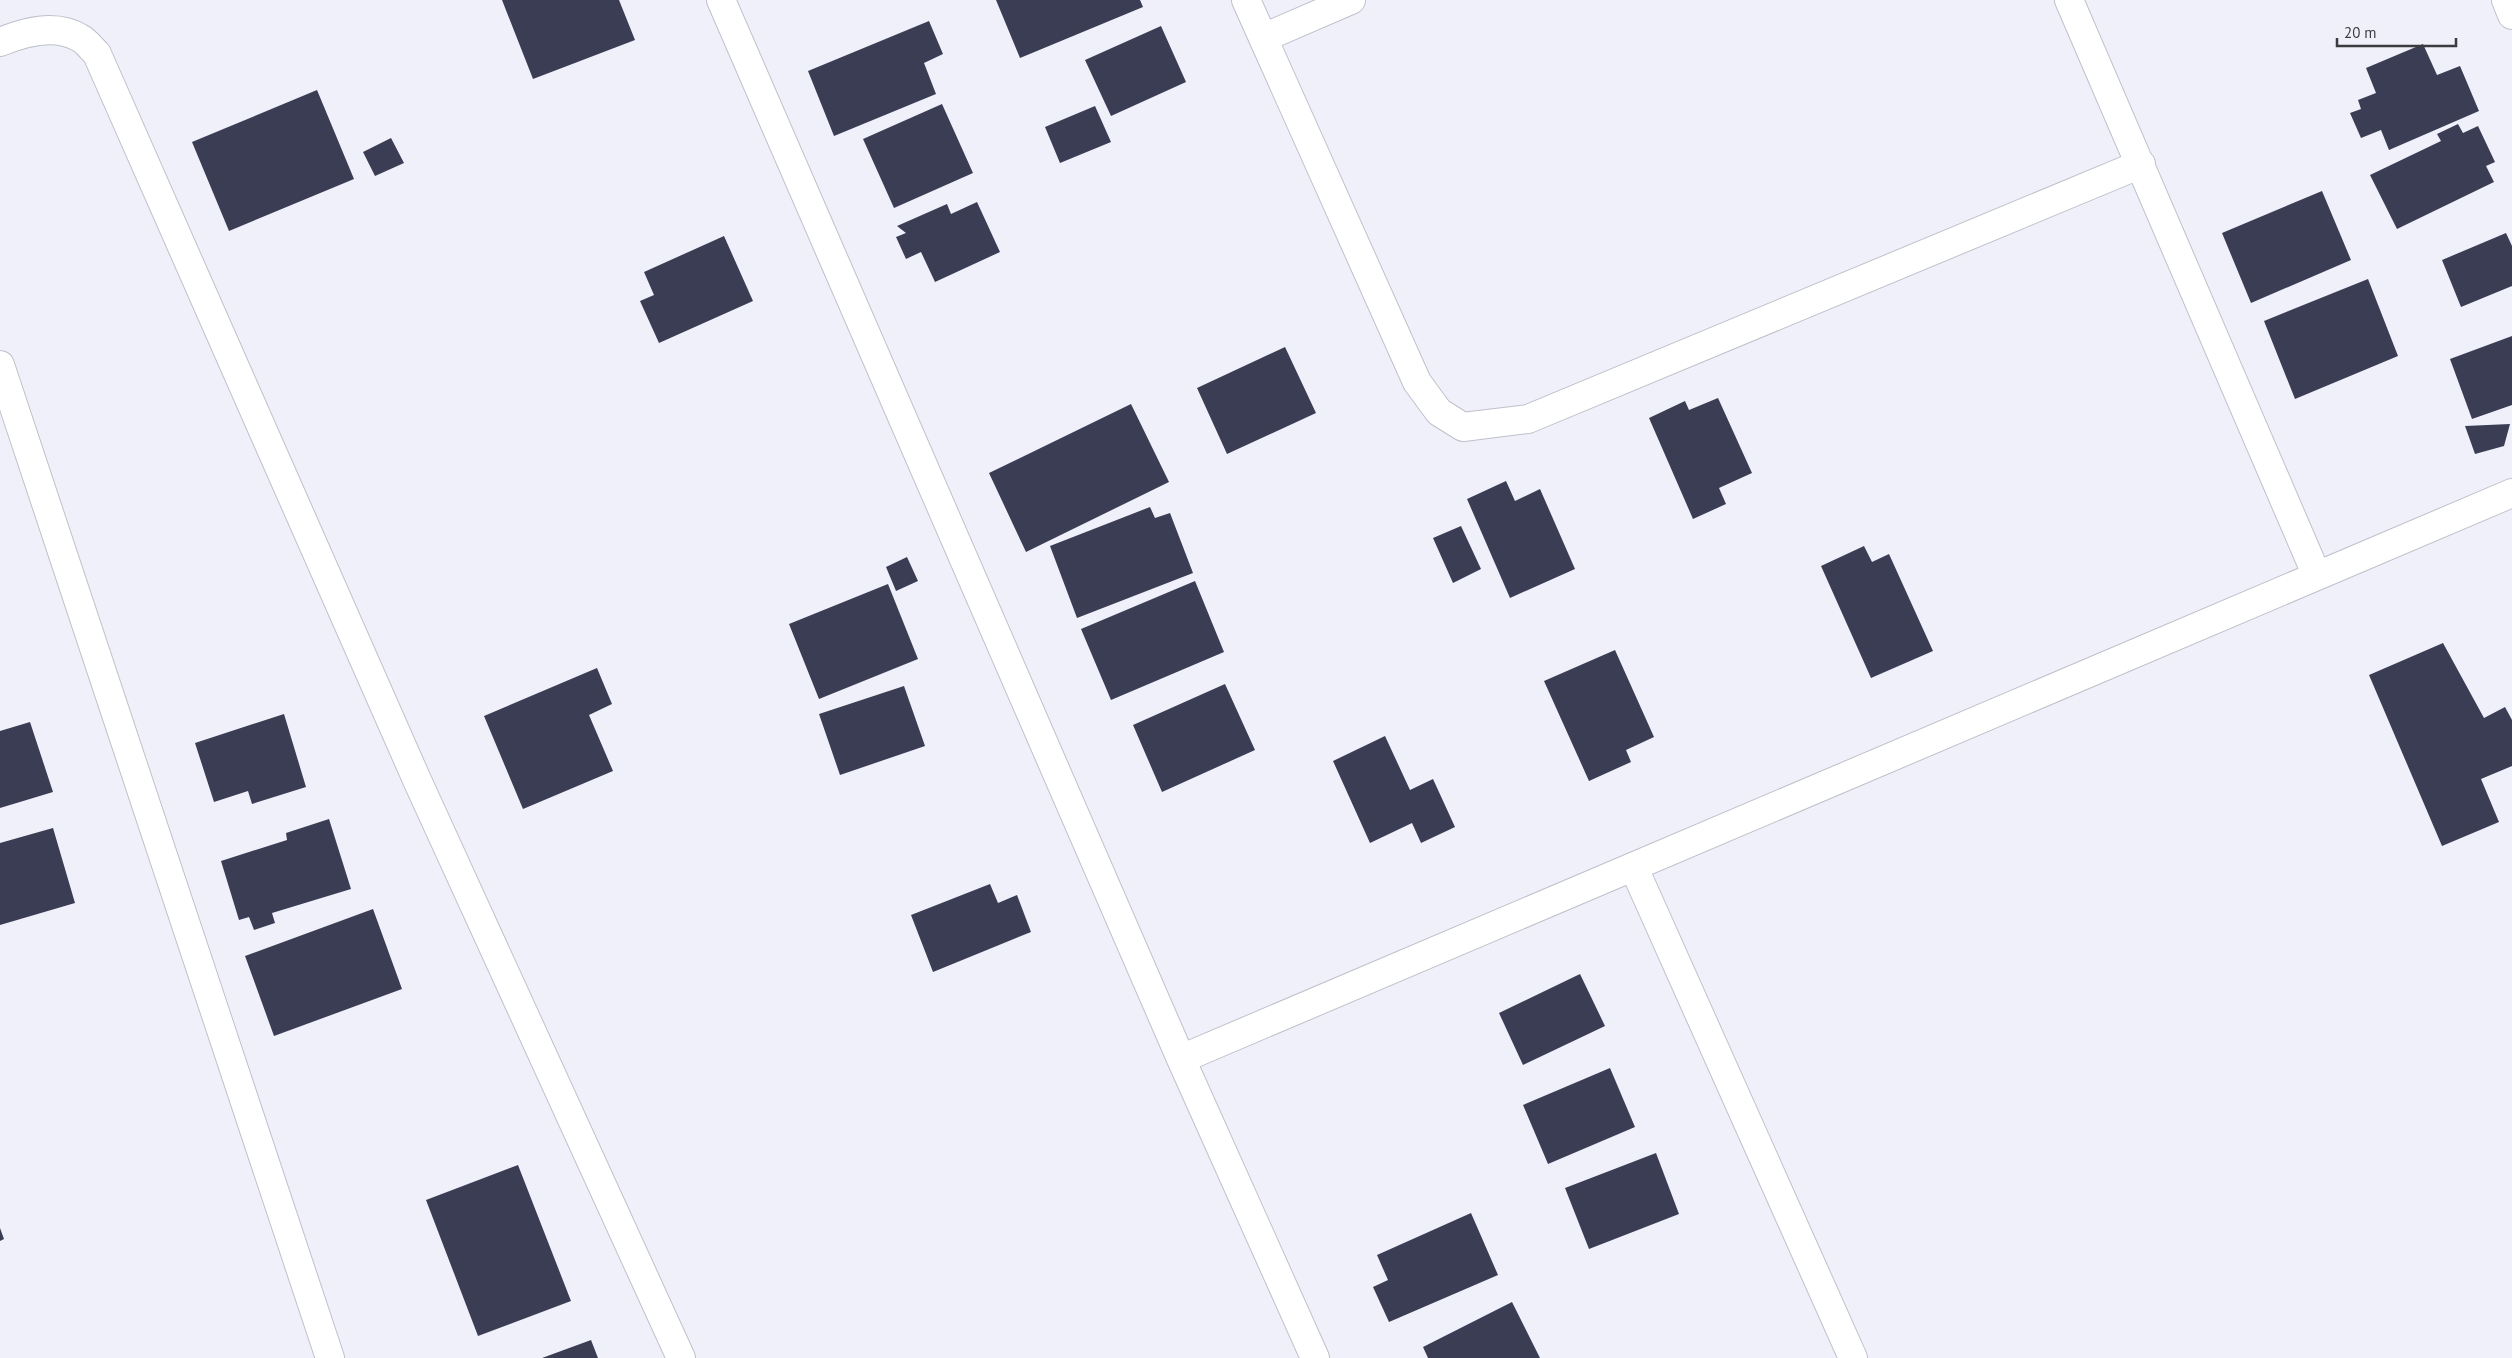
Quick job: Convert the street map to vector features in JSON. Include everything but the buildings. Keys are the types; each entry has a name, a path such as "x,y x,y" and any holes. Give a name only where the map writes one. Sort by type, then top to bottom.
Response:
{"street":[{"path":"722,0 1180,1059 1315,1358"},
{"path":"1246,0 1417,382 1439,412 1463,427 1528,419 2140,164"},
{"path":"1263,38 1351,0"},
{"path":"2069,0 2318,576"},
{"path":"2506,0 2512,15"},
{"path":"0,42 27,31 55,30 80,38 97,54 421,789 680,1358"},
{"path":"0,365 330,1358"},
{"path":"1180,1059 1634,868 2512,493"},
{"path":"1634,868 1853,1358"}]}
